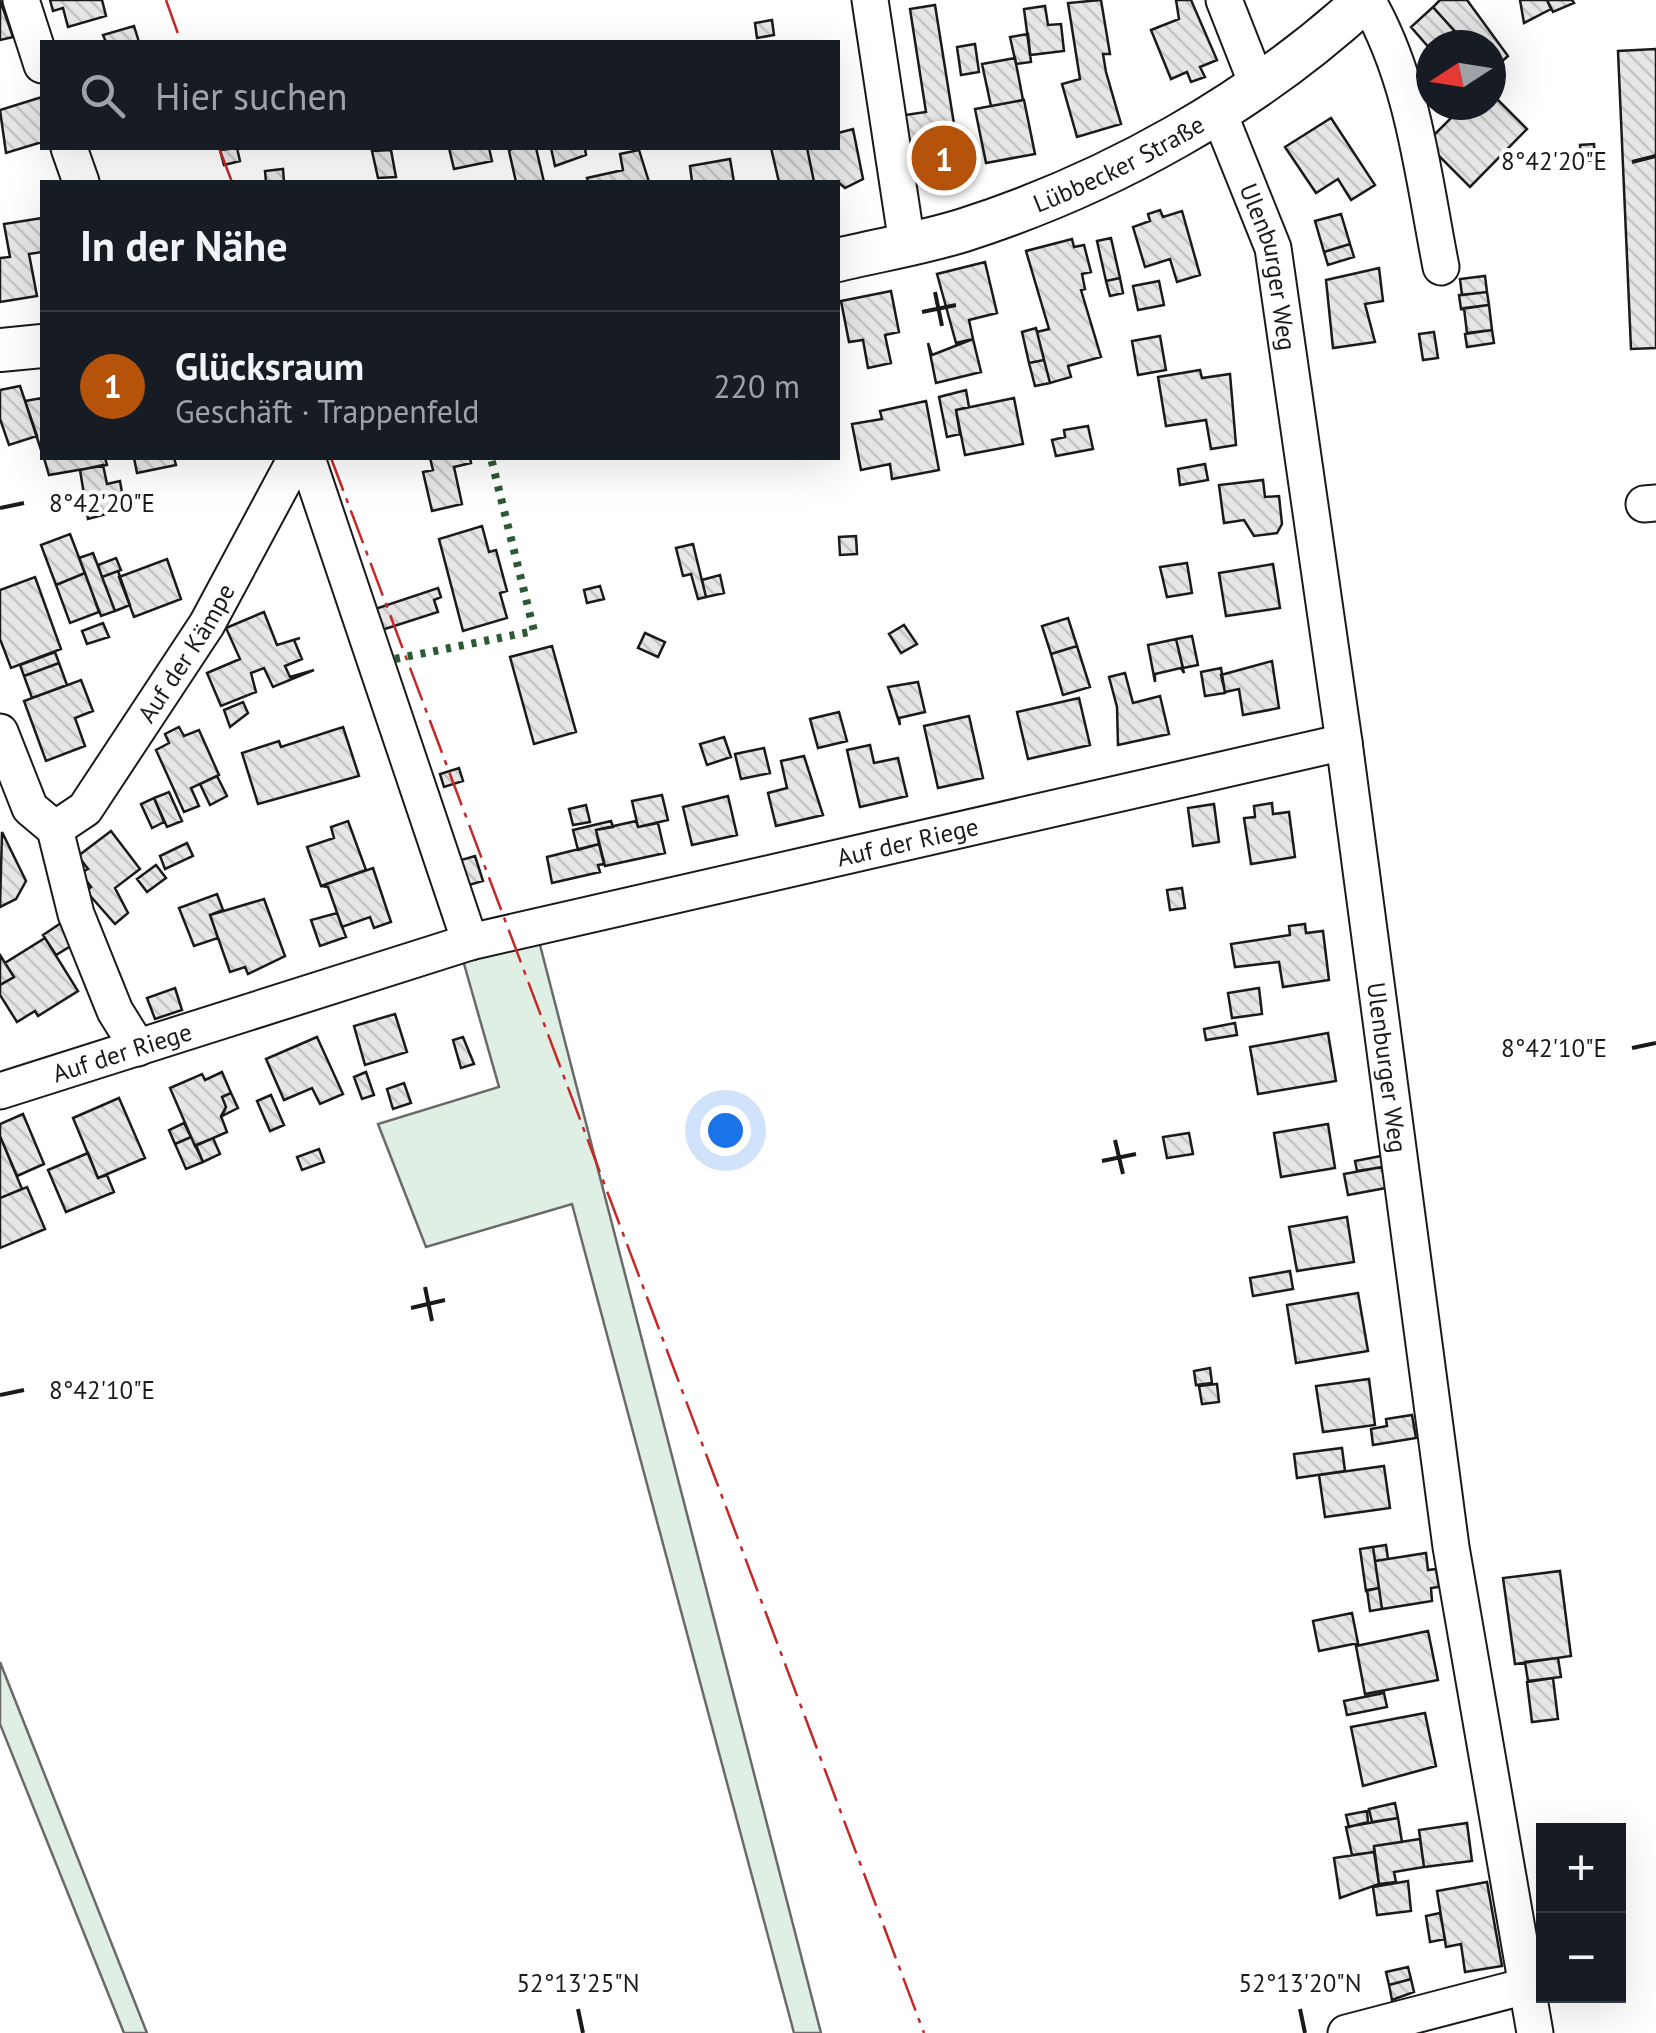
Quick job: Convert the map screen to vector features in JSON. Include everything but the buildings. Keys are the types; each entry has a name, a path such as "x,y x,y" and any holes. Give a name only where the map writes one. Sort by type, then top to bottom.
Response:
{"main road":[{"name":"Lübbecker Straße","path":"840,260 961,231 1057,194 1149,152 1258,84 1366,0"},
{"path":"0,350 40,346"}],"street":[{"path":"21,0 40,59"},
{"path":"870,0 907,244"},
{"path":"1224,0 1258,84"},
{"path":"1366,0 1386,34 1403,77 1441,267"},
{"name":"Ulenburger Weg","path":"1218,111 1273,248 1344,742 1451,1547 1535,2033"},
{"path":"71,150 80,180"},
{"name":"Auf der Kämpe","path":"56,829 85,809 207,624 295,460"},
{"path":"307,460 470,942"},
{"path":"0,732 30,808 56,829 76,914 115,1011 138,1048"},
{"name":"Auf der Riege","path":"0,1091 470,942 1344,742"},
{"path":"1346,2033 1526,1986"}],"green space":[{"path":"532,914 821,2033 794,2033 572,1204 426,1247 378,1124 499,1087 455,932"},
{"path":"0,1662 147,2033 124,2033 0,1724"}],"hedge":[{"path":"395,659 534,631 491,460"}],"power":[{"path":"166,0 180,40"},
{"path":"220,150 231,180"},
{"path":"332,460 924,2033"}],"place":[{"name":"Glücksraum","path":"944,158"}]}
